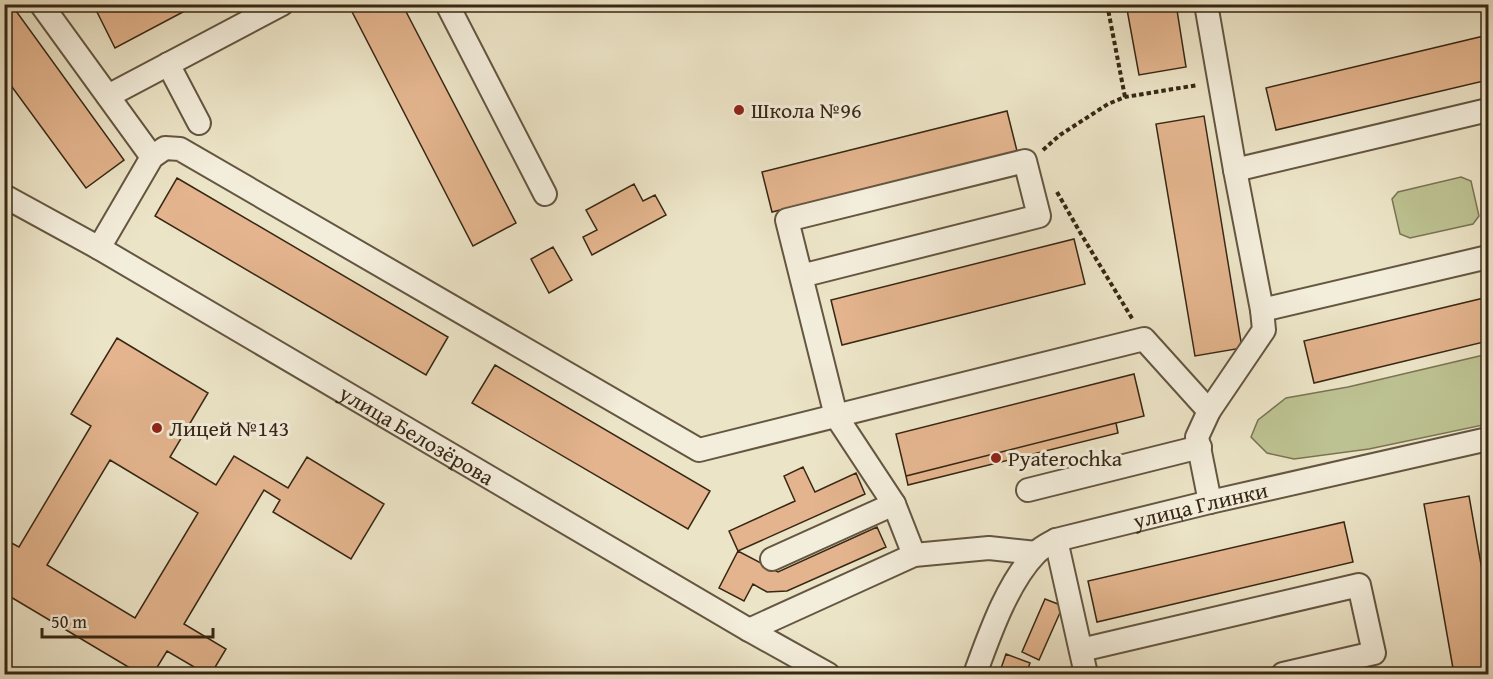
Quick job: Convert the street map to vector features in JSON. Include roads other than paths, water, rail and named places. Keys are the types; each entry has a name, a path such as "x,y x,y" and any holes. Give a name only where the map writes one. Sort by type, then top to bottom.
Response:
{"street":[{"path":"41,4 152,157"},
{"path":"108,96 282,4"},
{"path":"447,4 545,194"},
{"path":"1206,4 1264,330 1209,411 1197,437 1210,502"},
{"path":"168,64 199,123"},
{"path":"1235,170 1488,110"},
{"path":"99,248 152,157 165,148 180,149 699,450 1144,339 1209,411"},
{"path":"801,276 1039,216 1025,161 787,220 801,276 836,416 894,504 914,555"},
{"name":"улица Белозёрова","path":"4,196 99,248 828,675"},
{"path":"1262,309 1488,257"},
{"name":"улица Глинки","path":"1036,553 1056,540 1488,438"},
{"path":"1028,490 1200,447"},
{"path":"772,559 894,504"},
{"path":"1056,540 1086,675"},
{"path":"749,630 914,555 989,548 1036,553"},
{"path":"975,675 992,627 1016,580 1036,553"},
{"path":"1081,650 1359,585 1374,653 1283,675"}],"place":[{"name":"Школа №96","path":"739,110"},
{"name":"Лицей №143","path":"157,428"},
{"name":"Pyaterochka","path":"996,458"}]}
